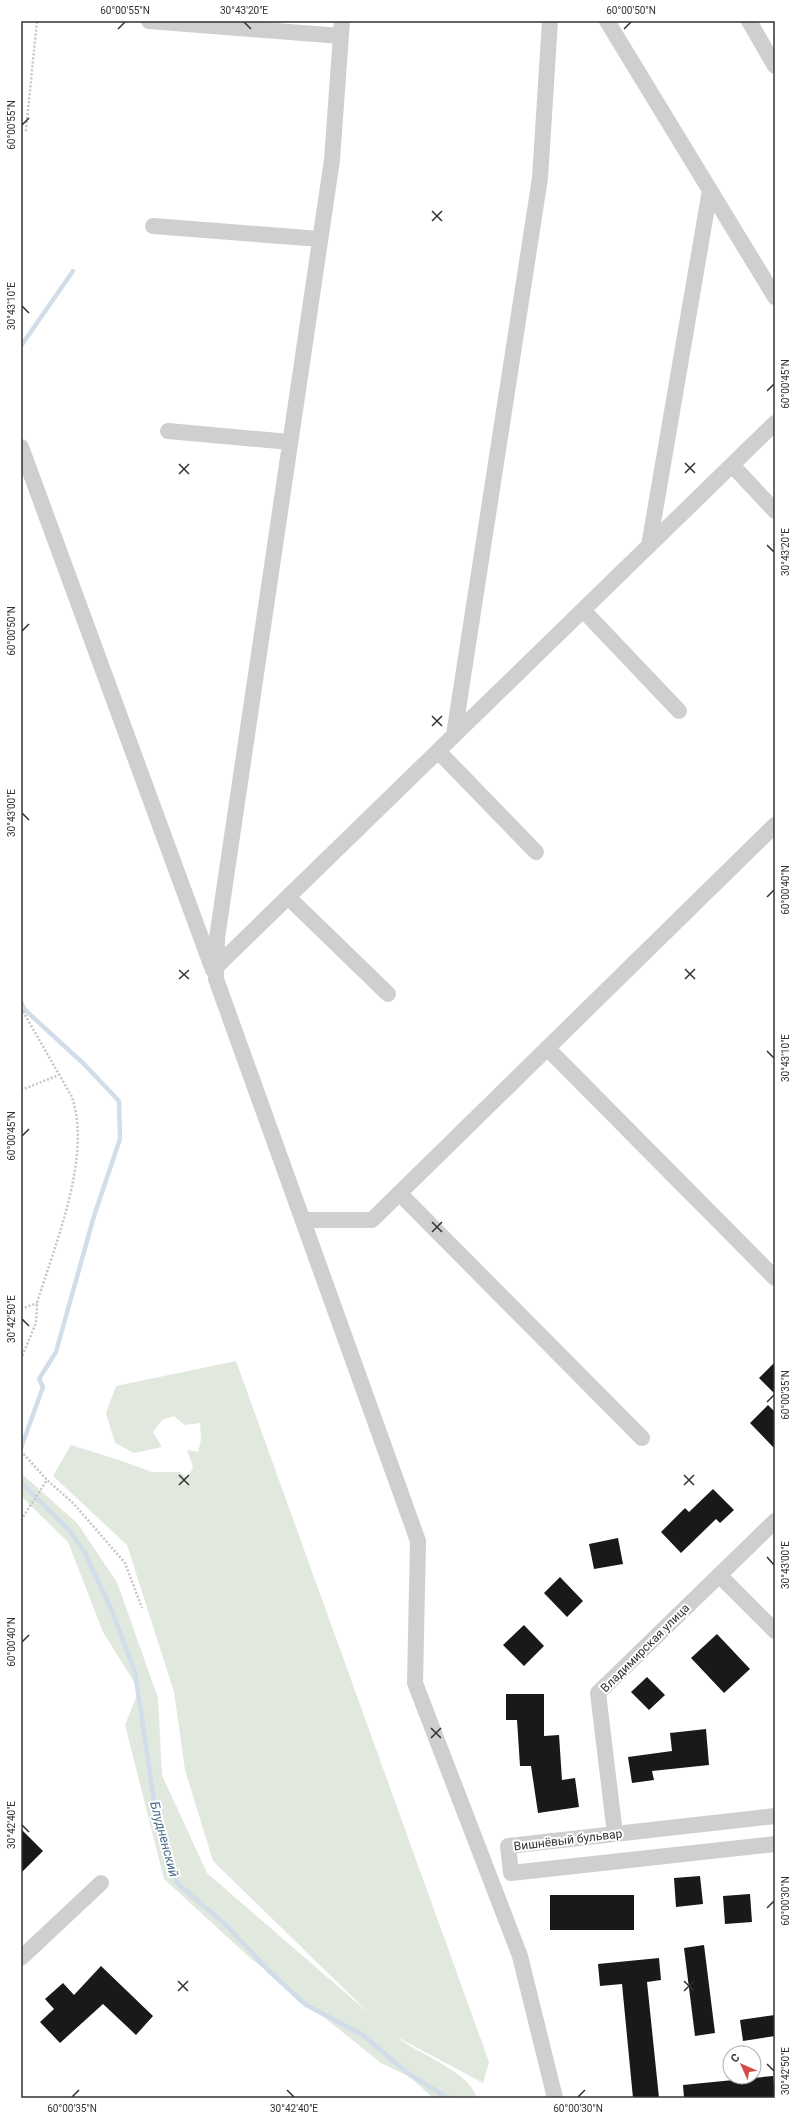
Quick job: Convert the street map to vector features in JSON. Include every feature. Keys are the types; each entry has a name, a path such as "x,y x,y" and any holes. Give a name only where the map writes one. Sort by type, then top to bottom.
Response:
{"street":[{"path":"149,21 341,29 332,160 217,938 216,973"},
{"path":"454,735 540,178 550,21"},
{"path":"607,21 775,297"},
{"path":"748,21 775,66"},
{"path":"649,546 710,190"},
{"path":"153,226 320,239"},
{"path":"216,973 288,897 775,423"},
{"path":"168,431 290,442"},
{"path":"21,447 216,973 418,1541 415,1683 520,1956 555,2098"},
{"path":"732,465 775,511"},
{"path":"583,610 679,711"},
{"path":"438,751 536,852"},
{"path":"303,1220 372,1220 775,825"},
{"path":"288,897 388,994"},
{"path":"547,1048 775,1278"},
{"path":"399,1193 642,1438"},
{"name":"Владимирская улица","path":"615,1834 598,1693 775,1521"},
{"path":"719,1575 775,1631"},
{"name":"Вишнёвый бульвар","path":"775,1816 508,1846 511,1873 775,1844"},
{"path":"21,1958 101,1883"}],"path":[{"path":"21,131 26,130 37,21"},
{"path":"21,1008 72,1097 77,1112 79,1138 72,1185 37,1304 36,1323 21,1359"},
{"path":"21,1090 59,1076"},
{"path":"21,1309 37,1304"},
{"path":"21,1451 47,1480 74,1504 125,1563 142,1608"},
{"path":"21,1520 47,1480"}],"shaded area":[{"path":"236,1361 489,2062 483,2083 397,2037 406,2044 454,2071 472,2088 477,2098 433,2098 410,2077 381,2063 249,1957 164,1879 125,1725 139,1690 103,1632 68,1542 21,1496 21,1473 77,1523 117,1582 158,1698 162,1775 207,1873 371,2015 213,1861 185,1770 174,1692 127,1545 53,1476 71,1445 152,1472 179,1472 188,1478 193,1467 187,1450 198,1452 201,1440 200,1423 185,1425 174,1416 162,1420 153,1432 162,1447 134,1453 115,1443 106,1413 116,1386"}],"building":[{"path":"775,1362 775,1394 759,1378"},
{"path":"768,1405 775,1412 775,1449 750,1423"},
{"path":"713,1489 734,1510 720,1523 716,1519 681,1553 661,1532 685,1508 689,1512"},
{"path":"618,1538 623,1564 594,1569 589,1544"},
{"path":"560,1577 583,1601 567,1617 544,1593"},
{"path":"524,1625 544,1646 524,1666 503,1645"},
{"path":"717,1634 750,1669 724,1693 691,1658"},
{"path":"647,1677 665,1695 649,1710 631,1692"},
{"path":"506,1694 544,1694 544,1736 559,1735 562,1780 575,1778 579,1807 538,1813 531,1766 520,1766 517,1720 506,1720"},
{"path":"706,1729 709,1765 652,1771 654,1780 632,1783 628,1757 672,1751 670,1733"},
{"path":"21,1829 43,1851 21,1873"},
{"path":"700,1876 703,1904 676,1907 674,1878"},
{"path":"750,1894 752,1922 725,1924 723,1896"},
{"path":"550,1895 634,1895 634,1930 550,1930"},
{"path":"704,1945 715,2033 695,2036 684,1948"},
{"path":"659,1958 661,1980 647,1982 659,2098 633,2098 622,1984 600,1986 598,1964"},
{"path":"101,1966 153,2016 136,2035 103,2004 60,2043 40,2022 54,2009 45,1999 63,1983 74,1995"},
{"path":"775,2015 775,2036 743,2041 740,2020"},
{"path":"773,2076 775,2098 684,2098 683,2085 722,2081 722,2085 762,2085 762,2077"}],"waterway":[{"path":"21,346 73,271"},
{"path":"21,1002 24,1009 84,1064 119,1101 120,1139 94,1216 56,1352 39,1379 43,1387 21,1448"},
{"name":"Блудненский","path":"21,1483 70,1531 85,1553 112,1611 135,1672 154,1802 177,1883 227,1926 270,1972 306,2005 363,2035 410,2075 448,2098"}]}
